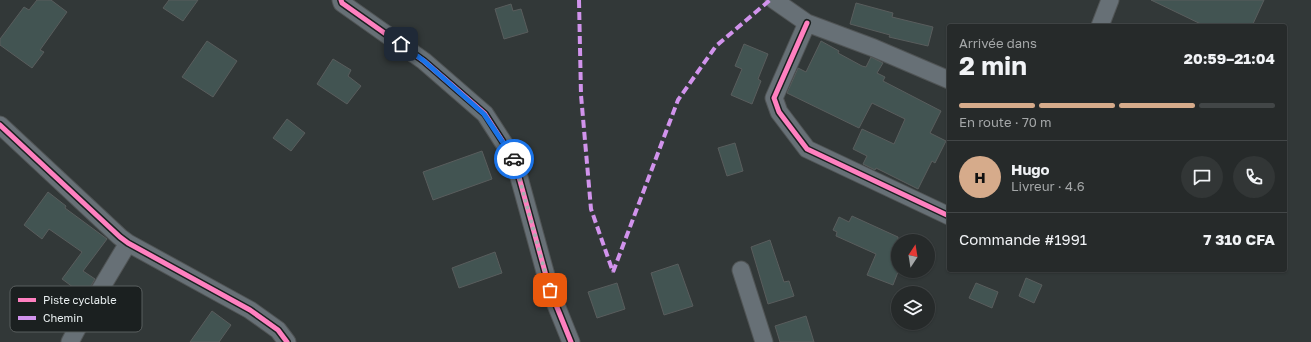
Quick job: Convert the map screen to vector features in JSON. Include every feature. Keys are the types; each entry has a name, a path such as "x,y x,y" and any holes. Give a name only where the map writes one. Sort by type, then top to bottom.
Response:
{"street":[{"path":"341,0 342,3 424,61 484,114 489,121 514,160 550,290 571,342"},
{"path":"774,0 807,23 874,48 947,79"},
{"path":"1101,24 1110,0"},
{"path":"807,23 774,98 779,112 788,125 806,149 947,215"},
{"path":"0,125 128,243 250,310 278,330 286,342"},
{"path":"102,286 128,243"},
{"path":"741,270 764,342"},
{"path":"70,342 75,332"}],"building":[{"path":"37,0 51,0 67,12 40,50 44,52 32,68 0,45 0,39 24,7 29,10"},
{"path":"169,0 198,0 183,21 163,8"},
{"path":"1151,0 1264,0 1253,24 1201,24"},
{"path":"856,3 893,13 892,17 933,27 928,46 889,37 890,35 850,24"},
{"path":"511,4 513,11 521,9 528,32 504,39 495,9"},
{"path":"207,41 237,61 213,97 182,77"},
{"path":"821,41 839,51 838,53 862,66 866,67 871,57 883,63 877,73 885,77 883,81 941,111 930,133 946,141 935,163 932,161 918,189 876,168 875,170 863,164 867,156 853,149 862,129 894,144 905,119 872,103 859,128 787,93 798,68 806,72"},
{"path":"744,44 768,54 758,79 761,81 752,104 731,95 742,69 735,66"},
{"path":"333,59 351,70 348,76 361,86 347,104 317,84"},
{"path":"287,119 305,133 291,151 273,138"},
{"path":"735,143 743,171 727,176 718,148"},
{"path":"482,151 492,179 433,200 423,172"},
{"path":"48,192 66,206 65,208 107,239 83,271 95,279 91,286 71,286 62,279 82,252 49,229 42,239 24,225"},
{"path":"852,216 891,234 891,278 896,278 893,285 867,275 876,254 836,236 837,232 833,230 839,217 849,222"},
{"path":"770,240 784,282 789,281 794,296 768,304 751,247"},
{"path":"495,252 502,273 459,288 452,268"},
{"path":"678,264 693,306 664,315 651,273"},
{"path":"1026,278 1042,285 1034,303 1019,296"},
{"path":"617,283 625,309 597,318 588,292"},
{"path":"976,283 998,292 992,308 969,298"},
{"path":"212,311 231,325 219,342 190,342"},
{"path":"806,316 814,342 780,342 775,326"}],"marked path":[{"path":"579,0 581,95 591,209 613,272"},
{"path":"613,272 678,100 716,46 770,0"}],"cycle path":[{"path":"341,0 342,3 424,61 485,114 514,159 550,290 571,342"},
{"path":"807,23 774,98 779,112 807,149 947,215"},
{"path":"0,125 120,237 128,243 250,310 278,330 287,342"}],"way so far":[{"path":"514,159 550,290"}],"route":[{"path":"401,44 424,61 484,114 514,159"}]}
